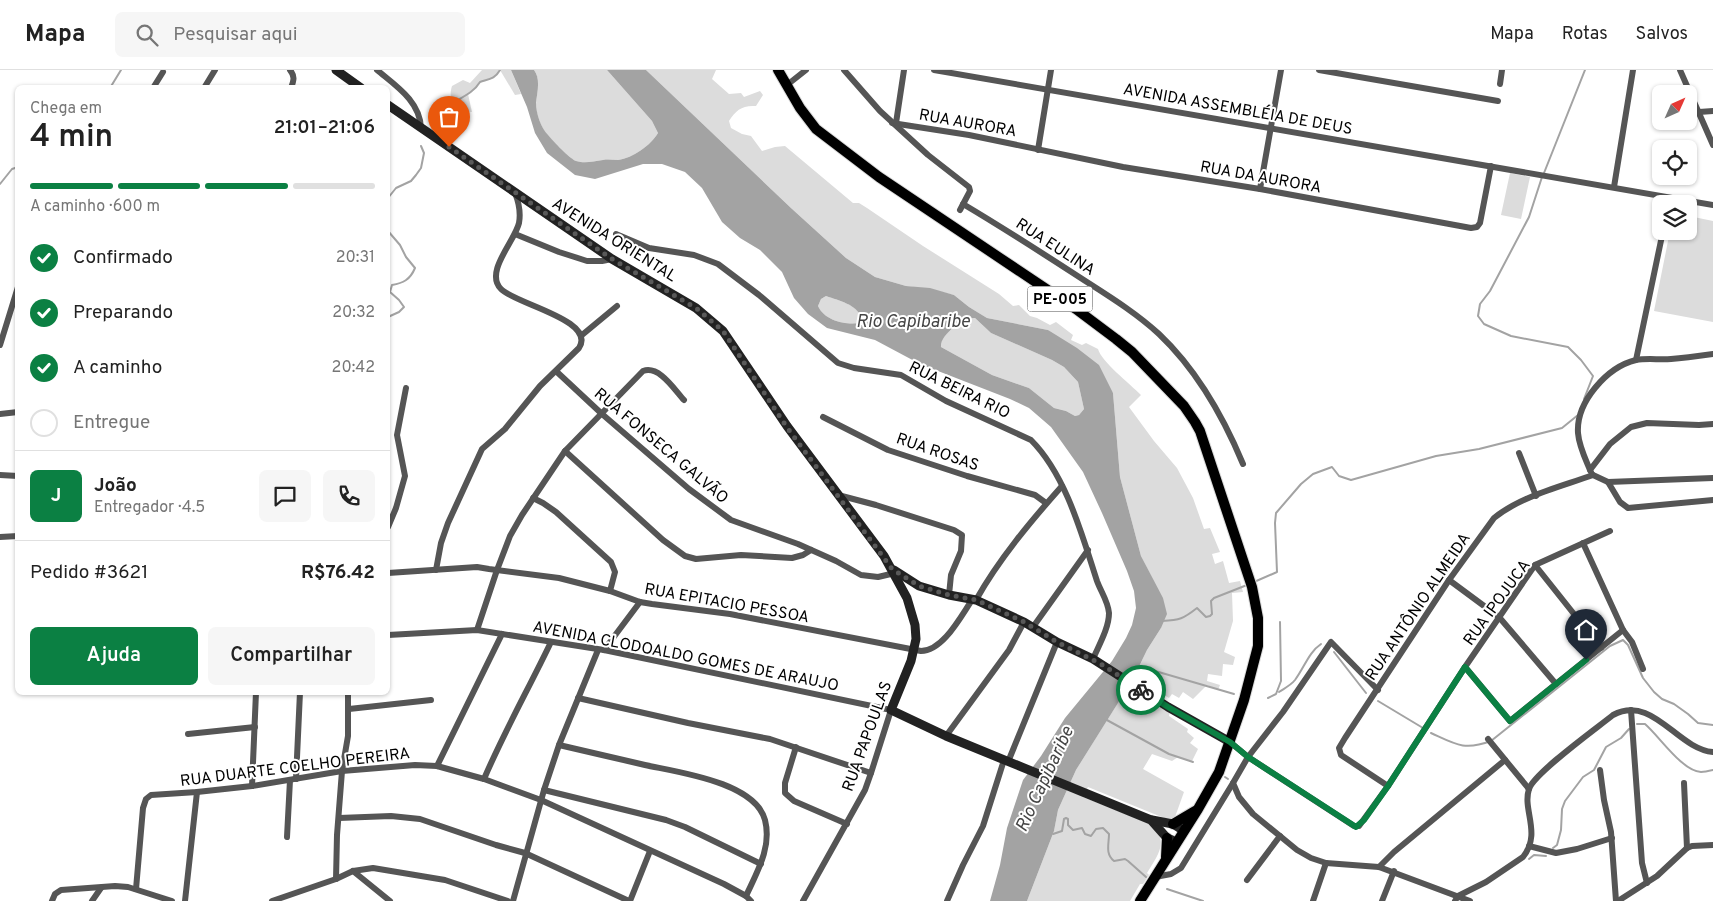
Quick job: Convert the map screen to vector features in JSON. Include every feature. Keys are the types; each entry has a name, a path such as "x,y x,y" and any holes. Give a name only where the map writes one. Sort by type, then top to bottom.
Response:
{"main road":[{"name":"PE-005","path":"778,70 804,115 826,137 880,177 1108,333 1132,352 1184,406 1193,417 1200,431 1250,584 1258,618 1258,646 1244,700 1219,772 1140,901"},
{"path":"1174,824 1198,809"},
{"path":"1165,860 1167,838"}],"street":[{"path":"206,85 215,70"},
{"path":"290,70 294,75 292,85"},
{"path":"336,70 357,85"},
{"path":"377,70 415,106 419,114 421,128"},
{"path":"787,85 806,70"},
{"name":"RUA EULINA","path":"844,70 880,111 928,155 969,187 970,191 962,207 1091,284 1140,318 1160,335 1178,354 1216,406 1243,464"},
{"path":"894,123 904,70"},
{"name":"AVENIDA ASSEMBLÉIA DE DEUS","path":"934,70 1614,187"},
{"path":"1038,150 1052,70"},
{"path":"1260,189 1281,70"},
{"path":"1319,70 1498,101"},
{"path":"1500,84 1502,70"},
{"path":"1633,70 1614,187 1652,196"},
{"path":"1680,70 1713,146"},
{"path":"155,85 163,72"},
{"name":"AVENIDA ORIENTAL","path":"390,106 612,259 688,303 710,319 723,331 786,426 894,571 919,586 974,600 1024,622 1057,642 1097,662 1168,707 1230,742"},
{"path":"1699,112 1713,111"},
{"name":"RUA AURORA","path":"894,123 969,135 1038,150"},
{"name":"RUA DA AURORA","path":"1038,150 1123,167 1260,189 1474,228 1479,226 1491,166"},
{"path":"436,570 441,542 448,523 482,450 505,429 540,386 557,372 579,348 583,340 579,330 542,308 516,299 500,288 497,282 497,272 502,257 515,234 520,215 518,201 514,192"},
{"path":"1697,203 1713,205"},
{"path":"515,234 559,252 588,261 612,259"},
{"name":"RUA BEIRA RIO","path":"616,234 657,250 694,255 718,264 759,295 842,366 901,374 946,400 1026,436 1041,451 1062,486 1088,550 1098,585 1108,606 1109,615 1097,662"},
{"path":"1636,360 1661,240"},
{"path":"0,345 15,298"},
{"path":"582,335 617,306"},
{"path":"1713,354 1672,359 1636,360 1614,370 1600,381 1591,392 1582,412 1578,435 1592,472 1608,482 1620,502 1628,508 1713,500"},
{"path":"476,630 496,570 510,536 532,498 565,451 647,369 658,372 684,400"},
{"name":"RUA FONSECA GALVÃO","path":"557,372 602,414 689,489 731,520 811,550 861,575 878,577 894,571"},
{"path":"390,522 405,476 397,435 406,388"},
{"path":"0,414 15,412"},
{"name":"RUA ROSAS","path":"823,417 888,450 1035,496 1046,504"},
{"path":"1592,472 1610,444 1631,427 1647,423 1713,424"},
{"path":"565,451 663,540 684,556 696,559 741,555 792,558 803,555 811,550"},
{"path":"1519,453 1536,496"},
{"name":"RUA ANTÔNIO ALMEIDA","path":"1388,786 1344,758 1339,751 1342,743 1449,580 1494,518 1502,510 1592,472"},
{"path":"0,475 15,476"},
{"path":"1608,482 1713,478"},
{"path":"914,650 933,649 956,624 1046,504 1062,486"},
{"path":"838,495 954,530 962,535 961,551 951,575 949,595"},
{"path":"532,498 556,512 612,562 615,572 610,591"},
{"path":"390,508 396,508"},
{"name":"RUA IPOJUCA","path":"1248,757 1354,826 1359,826 1388,786 1499,616 1535,566 1610,531"},
{"path":"0,537 15,536"},
{"path":"1583,543 1623,630 1632,642 1643,668"},
{"path":"1033,627 1088,550"},
{"path":"1535,566 1601,648"},
{"name":"RUA EPITACIO PESSOA","path":"390,573 477,567 559,578 610,591 640,602 730,614 914,650"},
{"name":"RUA PAPOULAS","path":"803,901 865,790 891,710 914,650 916,639 915,625 907,598 894,571"},
{"path":"1449,580 1499,616 1556,684"},
{"path":"907,598 912,590 919,586"},
{"path":"512,901 544,790 559,745 578,698 601,650 640,602"},
{"path":"946,736 1009,650 1024,622"},
{"name":"AVENIDA CLODOALDO GOMES DE ARAUJO","path":"390,635 476,630 601,650 891,710"},
{"path":"1465,667 1510,721 1623,630"},
{"path":"437,766 502,634"},
{"path":"484,779 501,740 551,642"},
{"path":"948,901 963,865 983,826 1057,642"},
{"path":"1155,877 1171,874 1181,868 1248,757 1283,712 1331,642 1378,690"},
{"path":"252,786 256,695"},
{"path":"287,837 300,695"},
{"path":"336,879 342,771 348,736 348,695"},
{"path":"578,698 688,723 752,734 872,773"},
{"path":"348,709 431,700"},
{"path":"891,710 946,736 1147,818 1174,824 1184,831"},
{"path":"1456,899 1511,867 1523,856 1529,846 1532,829 1528,797 1529,789 1542,772 1613,715 1631,710 1644,713 1654,717 1690,745 1713,752"},
{"path":"1631,710 1642,864 1647,883"},
{"path":"188,734 255,727"},
{"path":"1230,742 1248,757"},
{"path":"1490,742 1529,789"},
{"path":"559,745 698,776 732,788 747,797 757,806 765,818 767,833 761,864 746,896"},
{"path":"796,747 785,793 794,801 847,824"},
{"path":"1379,867 1394,852 1505,760"},
{"name":"RUA DUARTE COELHO PEREIRA","path":"136,890 143,808 146,799 156,794 252,786 342,771 416,765 437,766 484,779 541,800 724,884 746,896 751,901"},
{"path":"1600,770 1612,838 1617,901 1647,883 1687,848 1713,845"},
{"path":"1234,783 1239,797 1253,814 1303,854 1326,863 1379,867 1394,871 1456,899 1470,901"},
{"path":"1684,783 1687,848"},
{"path":"544,790 685,826 761,864"},
{"path":"185,901 197,792"},
{"path":"339,818 391,816 420,819 525,853 629,901 650,851"},
{"path":"1147,818 1167,838 1177,841"},
{"path":"1247,880 1280,836"},
{"path":"1529,846 1556,853 1577,849 1612,838"},
{"path":"1313,901 1326,863"},
{"path":"272,901 336,879 353,871 373,868 446,880 508,901"},
{"path":"353,871 390,901"},
{"path":"1382,901 1394,871"},
{"path":"52,901 55,894 61,890 115,886 172,901"},
{"path":"92,901 101,888"}],"shaded area":[{"path":"482,70 500,70 494,77 480,82 468,94 472,112 458,108 452,101 452,86 463,80 470,83"},
{"path":"500,70 511,70 521,94 515,95"},
{"path":"534,70 607,70 652,121 658,133 641,150 624,159 586,162 573,160 545,133 541,125 536,108 538,82"},
{"path":"646,70 716,70 712,79 729,94 741,93 744,97 760,91 763,95 756,106 743,107 737,111 729,121 731,128 751,136 762,151 785,146 853,203 859,203 867,208 999,294 1013,306 1019,305 1030,316 1050,325 1056,322 1073,335 1071,340 1082,345 1086,343 1098,349 1104,360 1141,395 1129,407 1177,468 1193,498 1204,529 1210,528 1220,552 1212,554 1215,564 1223,561 1229,583 1240,581 1243,592 1232,593 1233,621 1224,652 1235,657 1233,665 1223,664 1222,676 1208,674 1207,681 1220,685 1218,690 1207,685 1193,699 1183,692 1179,698 1172,694 1169,698 1164,695 1163,698 1133,679 1147,650 1161,628 1151,576 1141,556 1120,477 1113,393 1048,330 987,318 954,295 906,286 875,277 846,258"},
{"path":"1510,173 1530,177 1521,219 1501,215"},
{"path":"1697,218 1713,221 1713,322 1654,311 1668,240 1697,240"},
{"path":"826,296 856,309 863,318 860,323 836,321 825,315 818,306 821,299"},
{"path":"975,318 991,333 1064,367 1078,382 1084,409 1079,415 1075,416 1054,408 1029,388 992,375 941,347 942,338 946,334"},
{"path":"1129,685 1170,711 1169,716 1188,729 1187,732 1194,738 1190,743 1198,749 1192,761 1178,757 1172,761 1152,754 1143,769 1184,792 1175,817 1172,819 1164,818 1088,787 1083,797 1153,825 1158,832 1161,844 1158,855 1147,873 1149,875 1143,884 1140,884 1130,901 1027,901 1054,831 1058,810 1076,770"}],"water":[{"name":"Rio Capibaribe","path":"511,70 534,70 538,82 536,107 541,124 550,138 570,157 576,161 583,162 624,159 641,150 658,133 652,121 607,70 646,70 846,258 875,277 906,286 930,288 954,295 987,318 1048,330 1077,348 1099,365 1113,393 1120,477 1141,556 1163,598 1167,614 1133,679 1076,770 1058,810 1054,831 1027,901 990,901 1000,865 1007,828 1023,780 1065,718 1112,661 1132,625 1136,608 1134,591 1127,571 1083,472 1051,427 1029,408 920,364 875,340 827,328 808,314 794,298 782,272 760,250 740,238 722,222 702,188 685,172 662,164 643,164 595,179 575,175 547,153 535,133 527,107","holes":["826,296 856,309 862,318 860,323 836,321 825,315 818,306 821,299","975,318 991,333 1064,367 1078,382 1084,409 1079,415 1075,416 1054,408 1029,388 992,375 941,347 944,337 948,332 964,321"]}],"waterway":[{"path":"112,85 121,70"},
{"path":"435,119 445,108 476,88 480,82 494,77 500,70"},
{"path":"1544,173 1585,70"},
{"path":"390,196 396,188 411,181 421,168 424,153 421,146"},
{"path":"0,184 12,169 15,168"},
{"path":"1542,177 1529,217 1490,291 1480,304 1478,316 1484,324 1511,336 1568,347 1593,376 1584,399"},
{"path":"390,233 415,268 406,280 392,285 390,292"},
{"path":"390,292 404,307 390,316"},
{"path":"1254,582 1277,572 1276,513 1301,484 1313,474 1332,467 1339,476 1351,480 1436,456 1479,449 1562,428 1578,415"},
{"path":"1162,621 1181,618 1197,608 1206,617 1210,616 1212,614 1211,601 1214,598 1247,585"},
{"path":"1268,698 1276,694 1281,681 1280,622"},
{"path":"1431,733 1453,743 1466,746 1474,746 1491,741 1610,646 1623,640 1628,645 1643,678 1654,692 1662,699 1674,704 1698,723 1713,725"},
{"path":"1279,692 1295,680 1310,656 1321,644"},
{"path":"1334,652 1366,693"},
{"path":"1138,666 1234,694"},
{"path":"1378,701 1423,728"},
{"path":"1105,719 1169,754 1193,762"},
{"path":"1637,724 1645,724 1686,766 1701,772 1713,770"},
{"path":"1553,848 1557,845 1561,830 1562,809 1565,801 1583,777 1594,770 1606,747 1621,738 1629,729"},
{"path":"1053,834 1062,831 1064,819 1066,818 1068,819 1068,825 1073,830 1082,828 1085,834 1091,836 1096,829 1103,828 1109,834 1108,849 1111,858 1114,861 1125,859 1146,877"},
{"path":"1529,859 1534,855 1546,856"},
{"path":"1167,889 1203,901"}],"way so far":[{"path":"449,147 612,259 696,308 723,331 786,426 892,569 919,586 949,595 976,600 996,608 1101,664 1141,690"}],"route":[{"path":"1141,690 1230,742 1248,757 1356,827 1364,820 1388,786 1465,667 1510,721 1586,660"}]}
